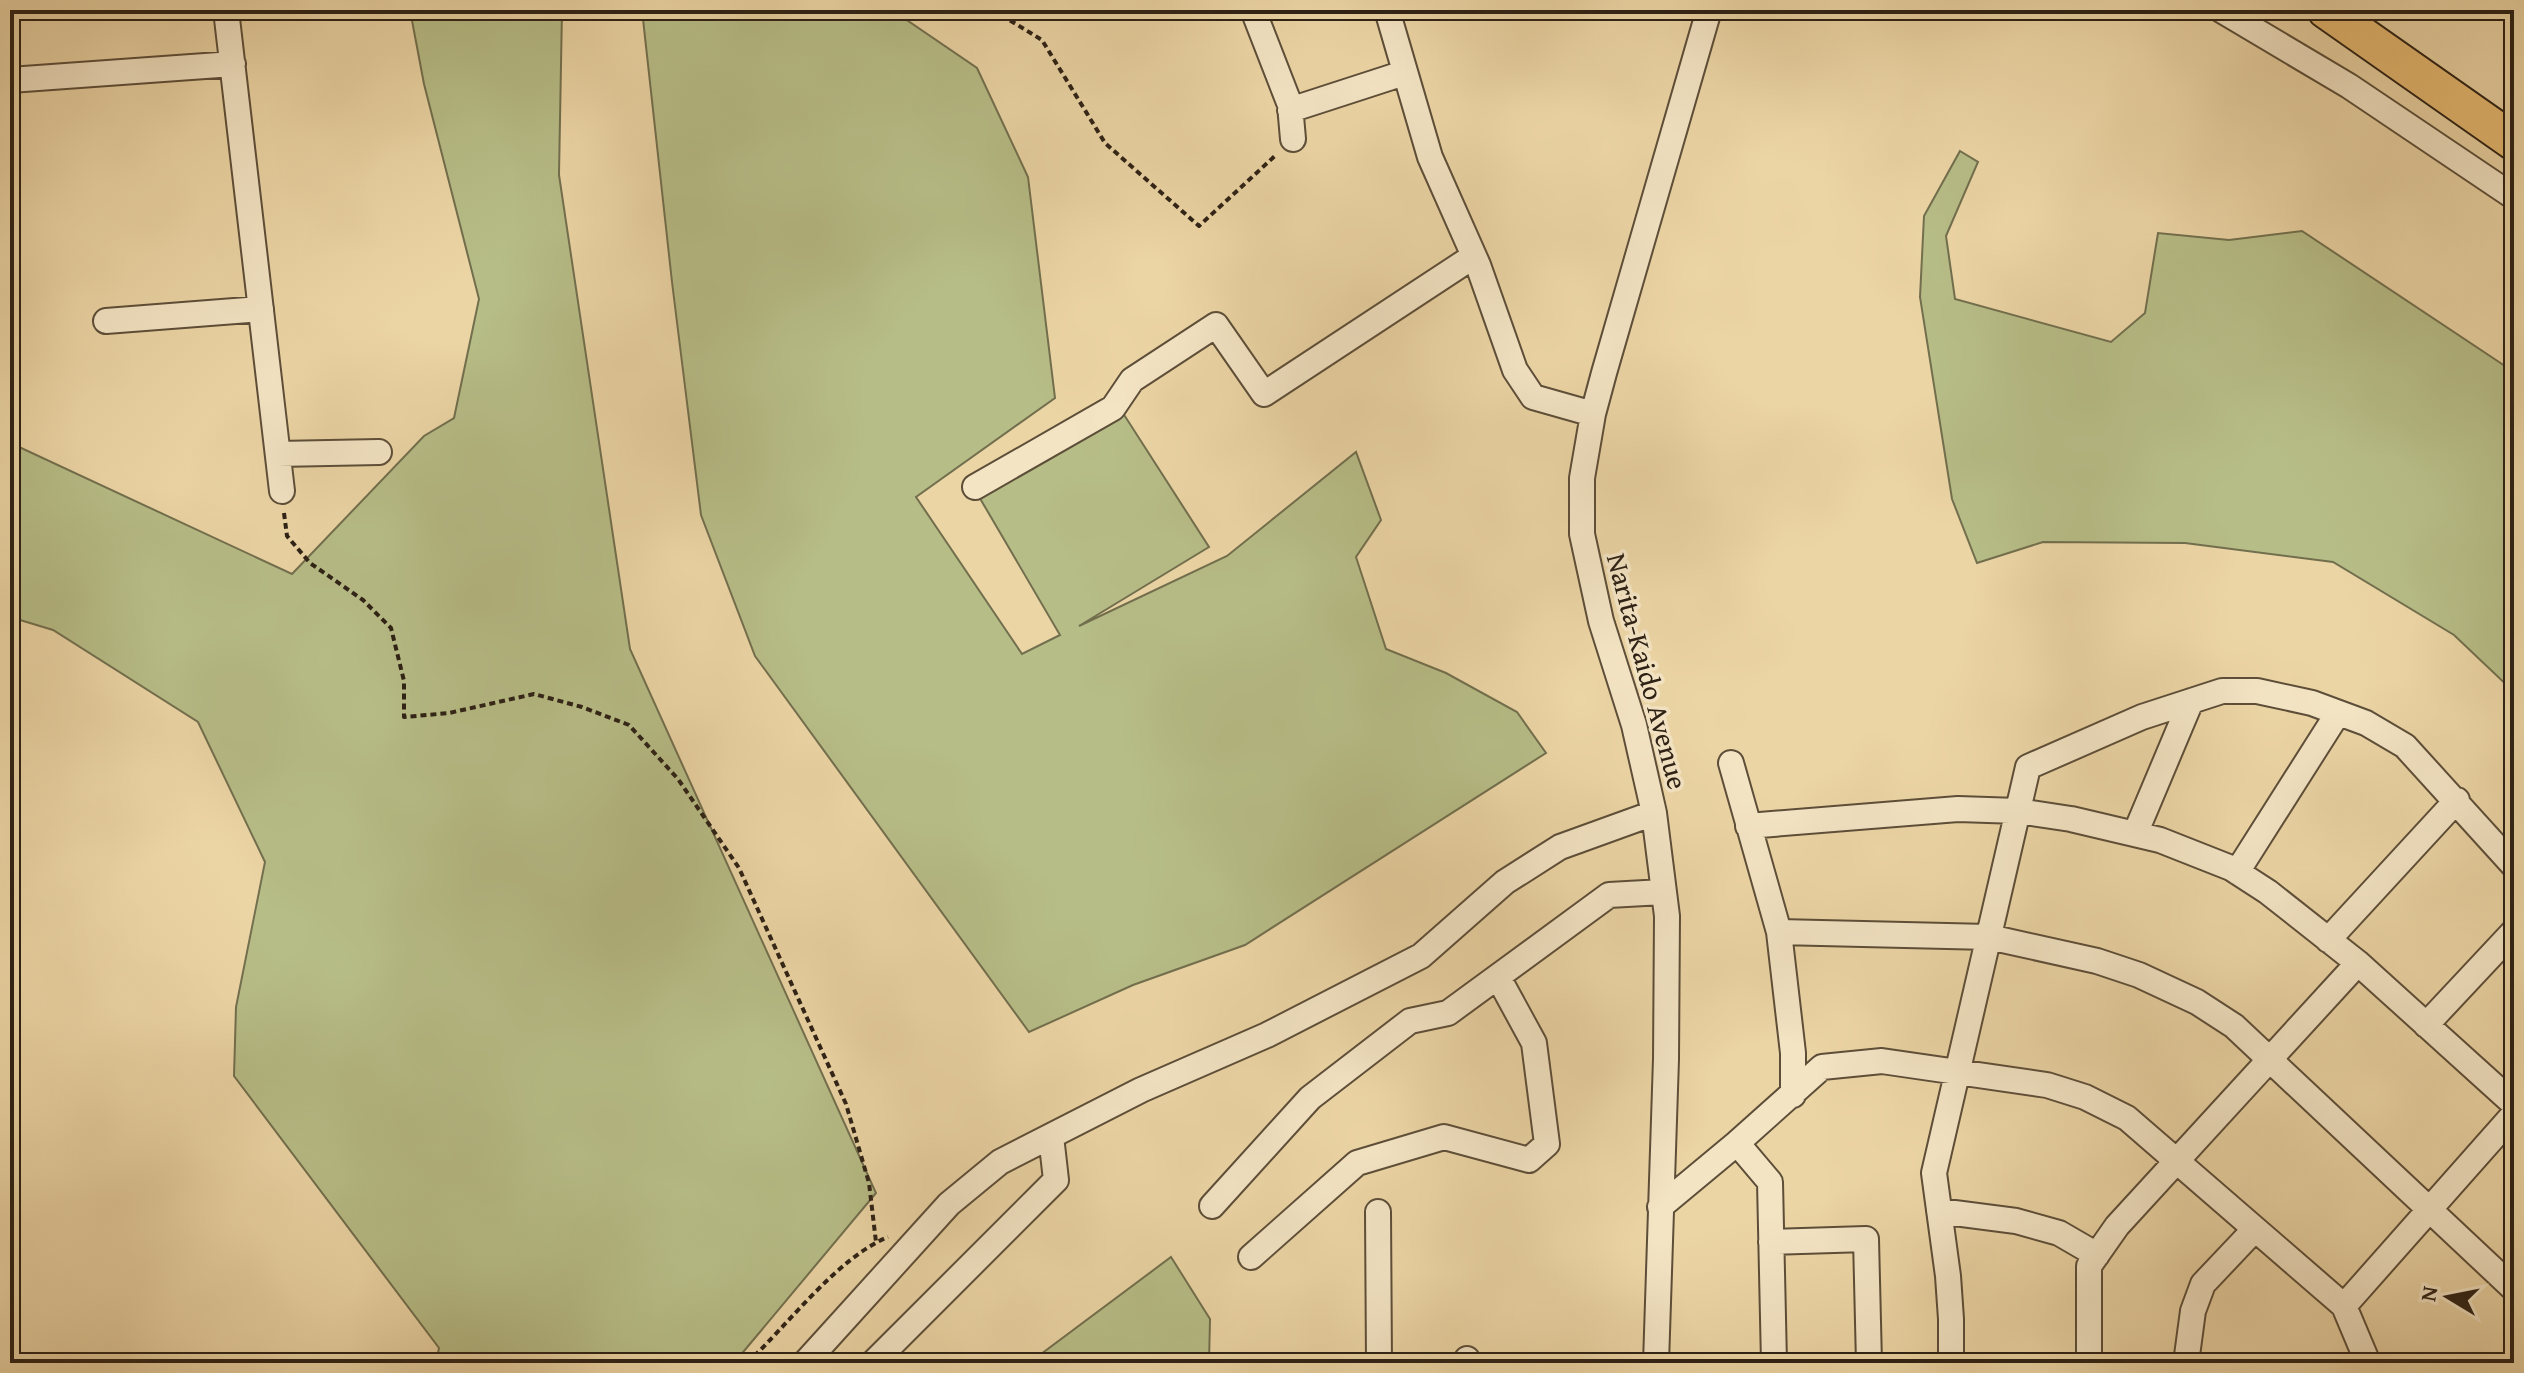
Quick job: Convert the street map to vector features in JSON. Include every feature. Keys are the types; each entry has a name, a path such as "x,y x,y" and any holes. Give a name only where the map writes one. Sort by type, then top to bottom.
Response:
{"highway":[{"path":"2326,10 2514,142"}],"street":[{"path":"226,10 282,491"},
{"path":"1253,10 1290,110 1293,139"},
{"path":"1387,10 1430,157 1474,256 1515,370 1533,397 1593,414"},
{"name":"Narita-Kaido Avenue","path":"1656,1363 1667,916 1654,813 1634,725 1601,621 1582,534 1582,478 1593,414 1709,10"},
{"path":"2221,10 2349,86 2514,197"},
{"path":"10,80 233,64"},
{"path":"1290,110 1404,73"},
{"path":"975,487 1113,408 1132,380 1216,325 1264,394 1474,256"},
{"path":"106,321 261,309"},
{"path":"278,454 379,452"},
{"path":"1951,1363 1951,1319 1934,1173 2028,767 2142,717 2222,691 2257,691 2312,703 2366,723 2405,746 2514,866"},
{"path":"2135,834 2191,701"},
{"path":"2237,872 2338,713"},
{"path":"1731,763 1779,932 1793,1053 1793,1095"},
{"path":"2328,940 2457,800"},
{"path":"1748,826 1958,809 2018,811 2071,819 2160,840 2237,872 2358,963 2514,1104"},
{"path":"805,1363 949,1204 1000,1162 1141,1090 1267,1035 1421,956 1505,882 1560,847 1654,813"},
{"path":"1212,1206 1310,1098 1410,1021 1448,1013 1609,895 1663,892"},
{"path":"2426,1025 2514,931"},
{"path":"1779,932 1989,937 2097,961 2139,975 2197,1002 2234,1026 2514,1289"},
{"path":"2089,1363 2089,1266 2117,1226 2358,963"},
{"path":"1251,1257 1357,1163 1444,1137 1529,1160 1547,1144 1534,1043 1498,977"},
{"path":"1660,1207 1822,1067 1882,1061 2047,1085 2085,1097 2127,1118 2177,1161 2344,1306 2368,1363"},
{"path":"2344,1306 2514,1114"},
{"path":"873,1363 1056,1180 1051,1136"},
{"path":"1737,1143 1770,1182 1774,1363"},
{"path":"1939,1211 2016,1221 2059,1233 2097,1255"},
{"path":"1378,1212 1379,1363"},
{"path":"2186,1363 2193,1311 2203,1284 2255,1229"},
{"path":"1771,1242 1866,1239 1869,1363"}],"path":[{"path":"993,10 1042,40 1105,143 1199,226 1293,139"},
{"path":"282,491 287,536 310,563 363,600 391,628 404,681 404,717 449,713 534,694 582,707 629,725 678,779 739,868 846,1104 869,1183 876,1242 842,1266 747,1363"}],"green space":[{"path":"410,10 562,10 559,175 630,649 876,1193 734,1363 436,1363 439,1348 234,1076 236,1007 265,862 198,722 53,630 10,617 10,424 19,447 292,574 424,436 454,418 479,299 424,84"},
{"path":"642,10 892,10 977,68 1028,177 1055,398 916,497 1022,654 1060,635 978,495 1121,410 1209,547 1079,626 1227,556 1356,452 1381,520 1356,557 1386,649 1446,673 1517,712 1546,753 1245,945 1133,985 1029,1032 755,656 701,515"},
{"path":"1960,151 1978,162 1946,236 1955,299 2111,342 2145,313 2158,233 2229,240 2302,231 2514,372 2514,692 2454,635 2333,562 2185,543 2043,542 1977,563 1952,499 1920,297 1924,216"},
{"path":"1171,1257 1210,1319 1209,1363 1029,1363"}]}
